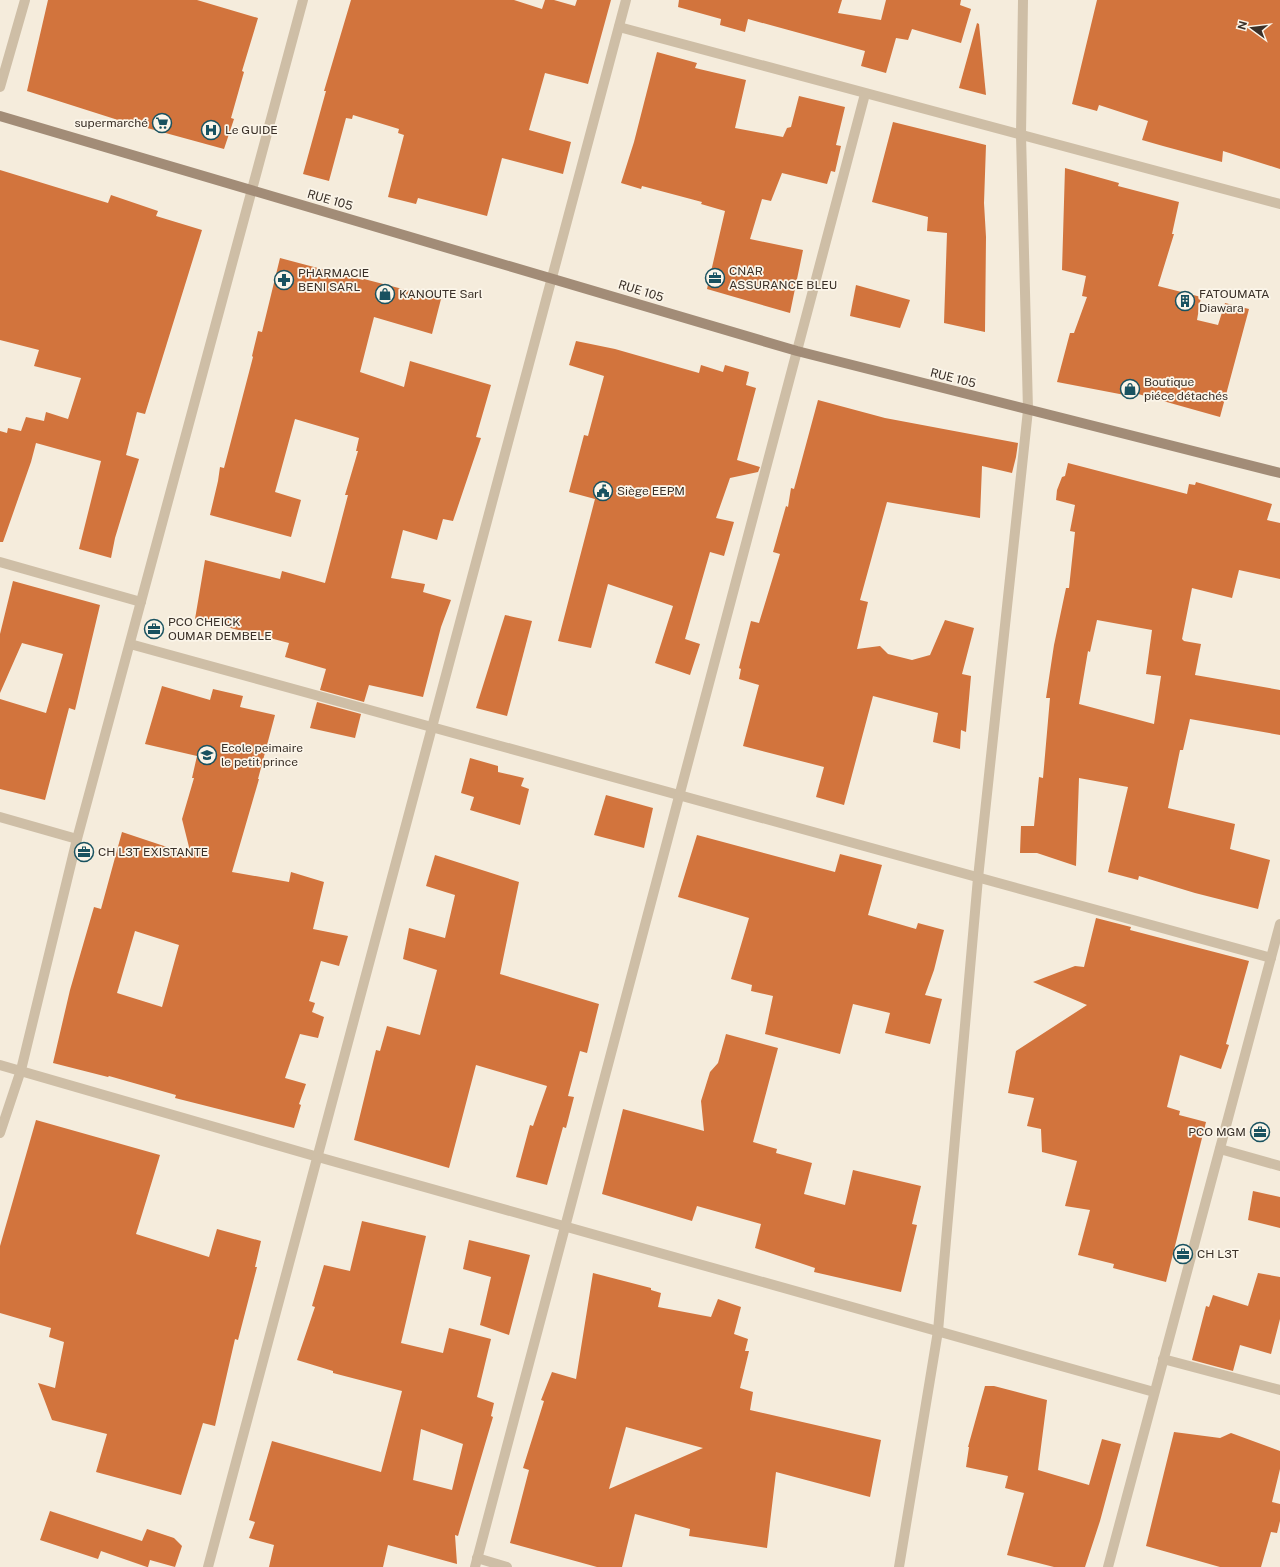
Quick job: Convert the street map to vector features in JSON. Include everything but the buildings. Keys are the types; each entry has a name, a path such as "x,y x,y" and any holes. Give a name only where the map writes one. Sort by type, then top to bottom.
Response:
{"street":[{"path":"0,87 24,0"},
{"path":"0,1133 21,1070 77,839 303,0"},
{"path":"208,1567 626,0"},
{"path":"899,1567 938,1331 978,878 1028,410 1021,135 1023,0"},
{"path":"619,28 1280,204"},
{"path":"507,1567 476,1562 678,795 866,94"},
{"name":"RUE 105","path":"0,116 796,351 1280,473"},
{"path":"0,562 141,602"},
{"path":"130,644 1271,958"},
{"path":"0,817 77,839"},
{"path":"1108,1567 1280,924"},
{"path":"0,1065 318,1158 1154,1392"},
{"path":"1220,1149 1280,1166"},
{"path":"1164,1359 1280,1390"}],"place":[{"name":"supermarché","path":"162,123"},
{"name":"Le GUIDE","path":"211,130"},
{"name":"CNAR ASSURANCE BLEU","path":"715,278"},
{"name":"PHARMACIE BENI SARL","path":"284,280"},
{"name":"KANOUTE Sarl","path":"385,294"},
{"name":"FATOUMATA Diawara","path":"1185,301"},
{"name":"Boutique piéce détachés","path":"1130,389"},
{"name":"Siège EEPM","path":"603,491"},
{"name":"PCO CHEICK OUMAR DEMBELE","path":"154,629"},
{"name":"Ecole peimaire le petit prince","path":"207,755"},
{"name":"CH L3T EXISTANTE","path":"84,852"},
{"name":"PCO MGM","path":"1260,1132"},
{"name":"CH L3T","path":"1183,1254"}]}
